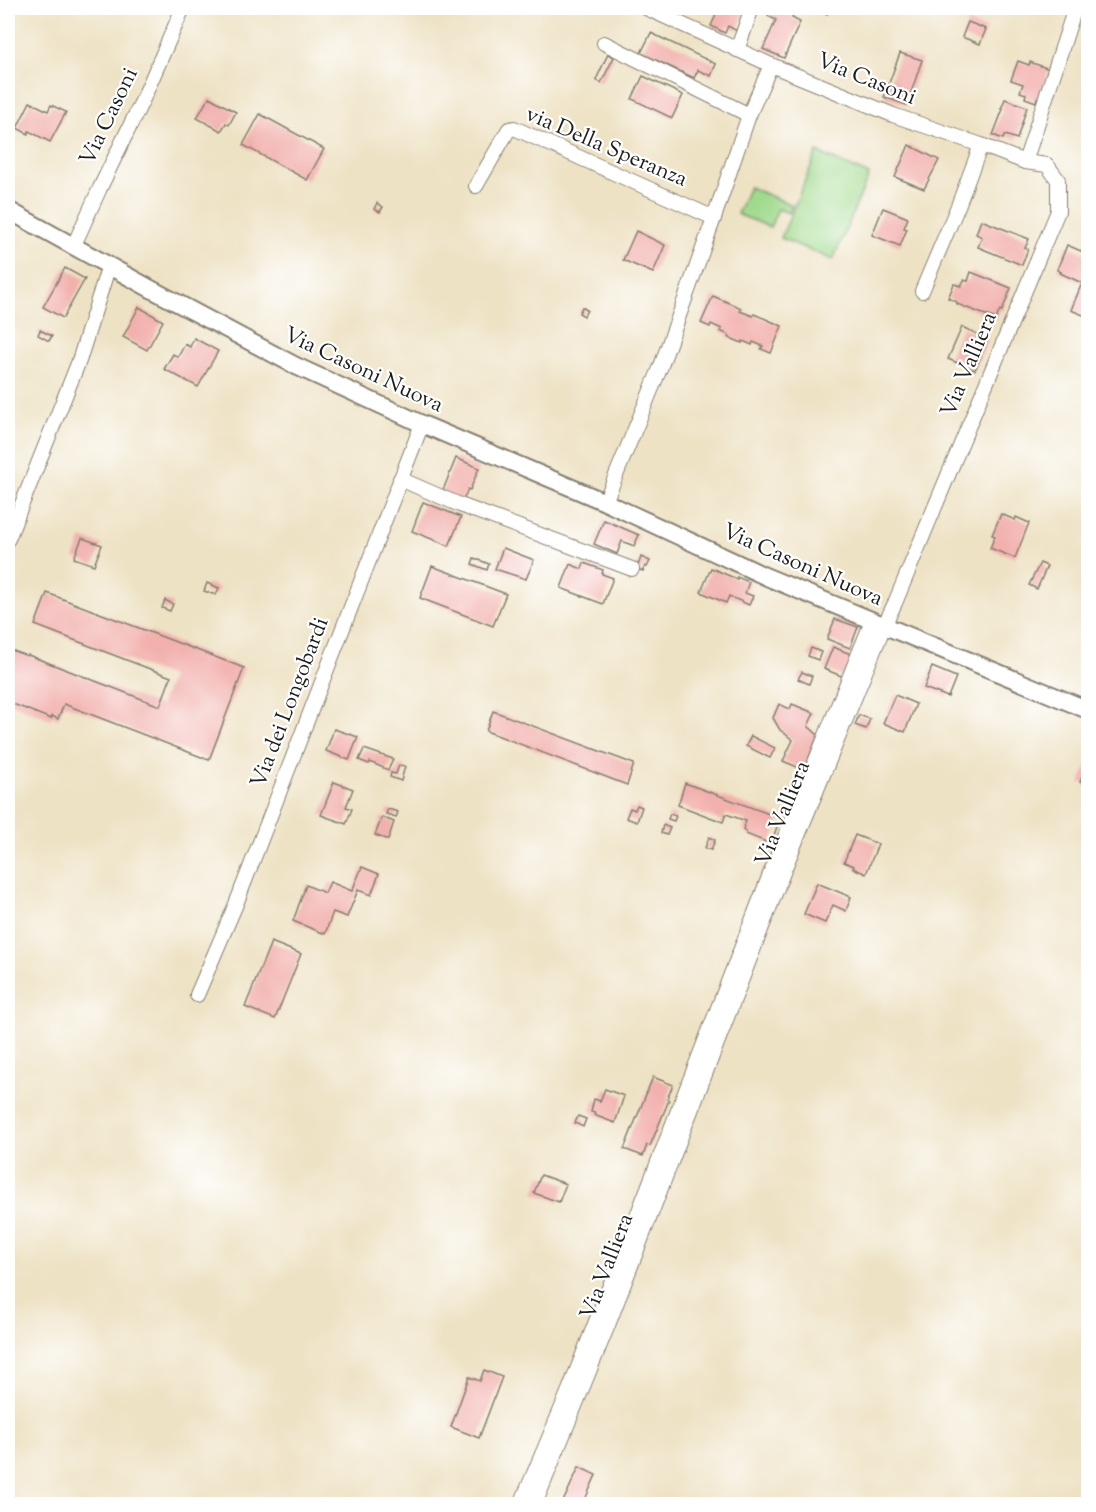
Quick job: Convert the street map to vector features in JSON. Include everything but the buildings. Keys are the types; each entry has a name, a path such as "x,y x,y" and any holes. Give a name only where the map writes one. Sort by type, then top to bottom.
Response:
{"main road":[{"name":"Via Casoni Nuova","path":"8,210 296,366 422,424 605,502 767,578 1089,710"}],"street":[{"name":"Via Casoni","path":"74,245 183,8"},
{"name":"Via Casoni","path":"646,8 771,65 893,115 1025,162"},
{"path":"737,50 752,8"},
{"path":"1025,162 1075,8"},
{"path":"604,43 749,115"},
{"path":"605,502 660,366 749,115 771,65"},
{"name":"via Della Speranza","path":"476,186 509,129 514,128 714,218"},
{"path":"922,291 981,145"},
{"name":"Via Valliera","path":"521,1504 570,1388 878,623 896,603 1058,211 1058,180 1047,165 1025,162"},
{"path":"8,539 80,361 109,265"},
{"name":"Via dei Longobardi","path":"197,995 236,904 422,424"},
{"path":"400,479 460,505 632,569"},
{"name":"Via Valliera","path":"535,1504 612,1315 780,865"}],"green space":[{"path":"817,152 869,175 833,260 781,238"},
{"path":"749,187 792,205 789,213 778,209 770,227 737,214"}]}
